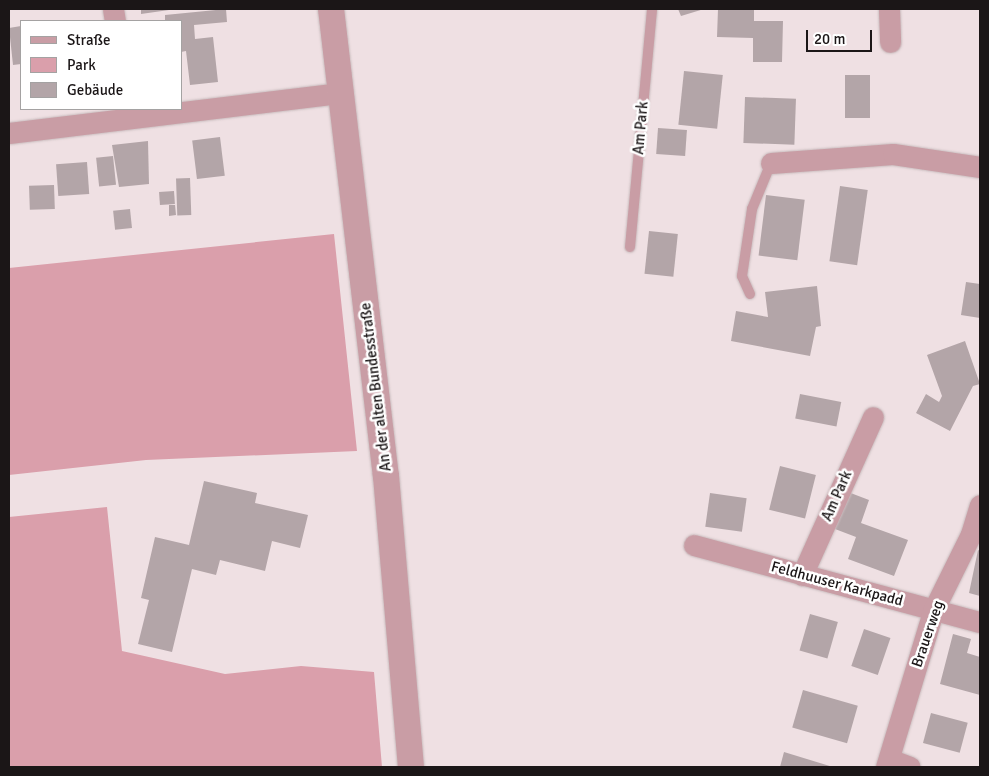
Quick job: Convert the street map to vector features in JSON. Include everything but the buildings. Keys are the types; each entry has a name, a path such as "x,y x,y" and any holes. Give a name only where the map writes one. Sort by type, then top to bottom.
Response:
{"street":[{"name":"An der alten Bundesstraße","path":"331,9 386,476 411,767"},
{"path":"890,9 890,42"},
{"path":"182,109 341,93"},
{"path":"9,133 127,115 176,110"},
{"path":"771,163 893,154 980,167"},
{"name":"Am Park","path":"802,575 873,417"},
{"name":"Brauerweg","path":"888,763 933,611 972,534 980,505"},
{"name":"Feldhuuser Karkpadd","path":"694,545 933,611 980,622"},
{"path":"888,763 910,767"}],"lane":[{"name":"Am Park","path":"630,247 652,9"},
{"path":"750,294 742,276 752,209 771,163"}],"green space":[{"path":"334,234 357,451 146,460 9,475 9,268"},
{"path":"107,507 122,651 225,674 301,666 374,672 382,767 9,767 9,517"}]}
